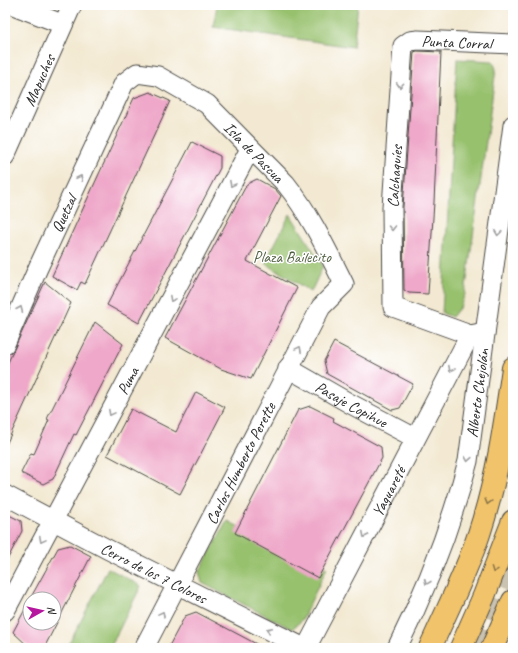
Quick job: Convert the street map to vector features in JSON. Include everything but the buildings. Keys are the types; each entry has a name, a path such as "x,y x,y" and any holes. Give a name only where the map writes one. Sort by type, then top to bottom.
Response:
{"main road":[{"path":"430,648 463,577 479,534 504,429 513,368"},
{"path":"461,648 484,596 513,521"},
{"path":"492,648 513,601"}],"street":[{"path":"13,5 62,24"},
{"name":"Mapuches","path":"5,156 62,24 72,5"},
{"name":"Punta Corral","path":"402,46 410,41 418,40 513,44"},
{"name":"Calchaquíes","path":"402,46 392,207 393,307 477,333"},
{"name":"Isla de Pascua","path":"124,83 137,73 158,76 207,104 294,194 315,229 344,284"},
{"name":"Quetzal","path":"5,344 41,261 124,83"},
{"name":"Alberto Chejolán","path":"397,648 417,607 434,565 458,500 468,461 477,333 513,125"},
{"name":"Puma","path":"5,611 250,149"},
{"name":"Carlos Humberto Perette","path":"144,648 321,307 344,284"},
{"name":"Yaguareté","path":"305,648 415,438 477,333"},
{"name":"Pasaje Copihue","path":"288,368 349,403 415,438"},
{"name":"Cerro de los 7 Colores","path":"5,495 53,521 305,648"}],"green space":[{"path":"217,5 358,5 353,47 213,27"},
{"path":"457,59 493,61 496,69 465,294 460,307 452,317 442,313"},
{"name":"Plaza Bailecito","path":"290,214 323,266 311,292 265,263"},
{"path":"227,521 327,568 302,620 292,629 202,583 199,572"},
{"path":"108,568 141,586 110,648 67,648"}],"tunnel":[{"path":"474,648 498,598 513,557"}]}
